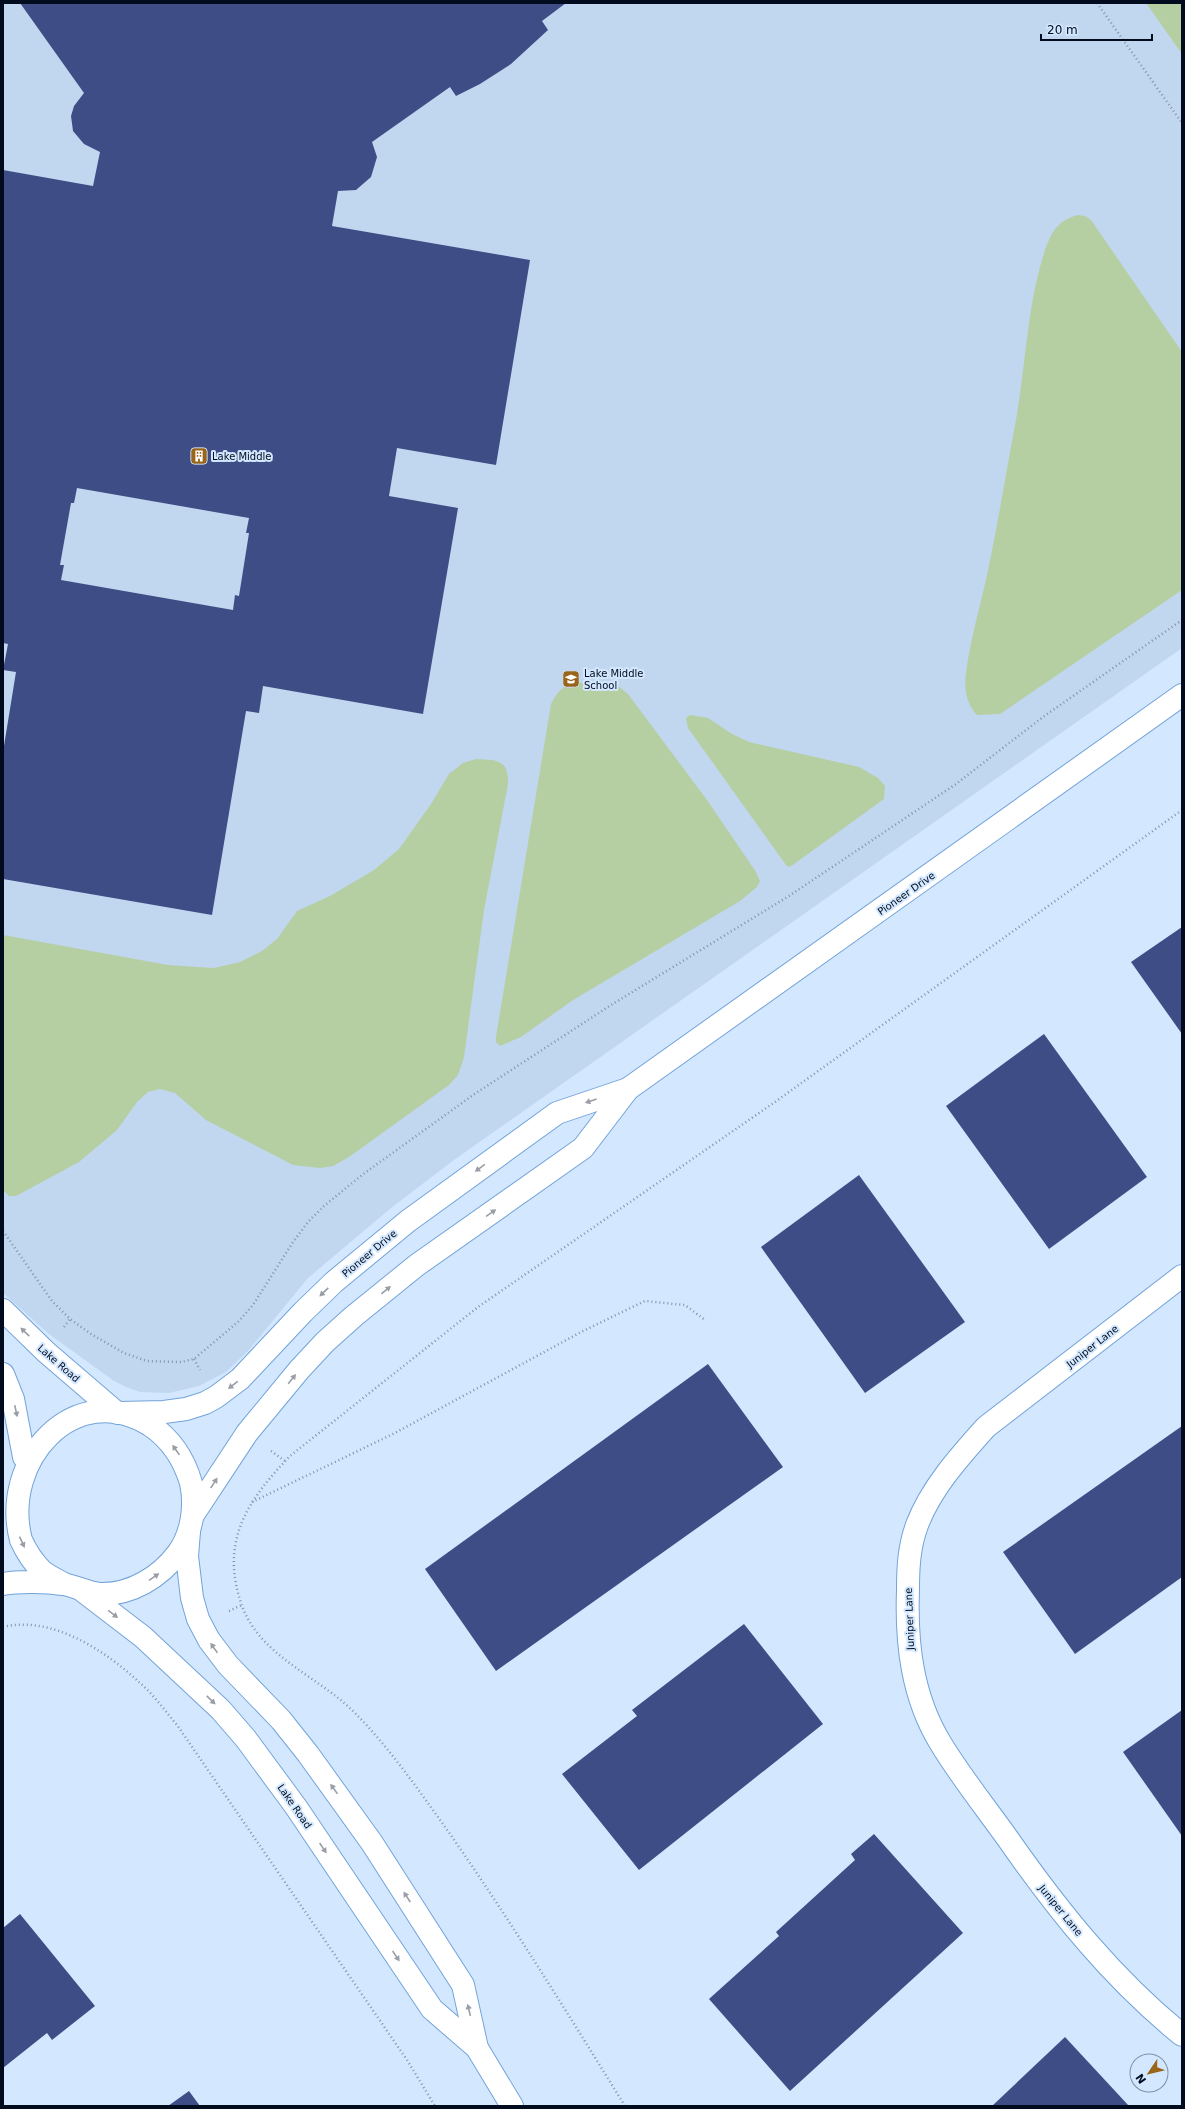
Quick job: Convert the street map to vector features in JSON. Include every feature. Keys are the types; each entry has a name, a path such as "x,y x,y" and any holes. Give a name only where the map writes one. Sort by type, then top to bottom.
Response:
{"street":[{"name":"Pioneer Drive","path":"118,1413 164,1412 186,1409 205,1403 216,1397 240,1379 303,1312 334,1282 408,1220 557,1113 628,1089 1182,694"},
{"name":"Pioneer Drive","path":"73,1587 101,1594 120,1592 138,1586 155,1577 170,1564 181,1549 191,1523 247,1433 299,1370 325,1342 354,1316 417,1265 583,1148 628,1089"},
{"name":"Juniper Lane","path":"1182,1276 986,1427 959,1457 933,1496 918,1524 909,1554 908,1643 915,1680 925,1713 941,1744 1047,1894 1079,1934 1121,1980 1182,2035"},
{"name":"Lake Road","path":"3,1310 46,1352 118,1413"},
{"path":"3,1374 13,1399 24,1457"},
{"name":"Lake Road","path":"477,2048 463,1985 372,1844 282,1720 228,1665 209,1640 198,1619 192,1598 187,1556 191,1523 192,1490 187,1468 175,1448 160,1432 141,1420 118,1413 97,1412 75,1416 55,1425 37,1439 24,1457 9,1486 16,1529 26,1552 42,1571 73,1587 143,1636 221,1710 246,1739 296,1807 432,2009 477,2048 512,2106"},
{"path":"3,1584 73,1587"}],"path":[{"path":"1097,3 1182,123"},
{"path":"3,1231 52,1301 70,1319 80,1326 124,1353 147,1361 181,1362 194,1359 238,1322 253,1305 293,1242 308,1222 324,1206 362,1175 472,1095 611,1005 789,896 956,784 1043,717 1182,620"},
{"path":"625,2106 500,1906 407,1775 366,1724 344,1702 280,1656 256,1632 242,1605 234,1570 234,1552 238,1533 250,1503 266,1482 290,1456 478,1307 775,1102 1182,810"},
{"path":"250,1503 394,1434 583,1331 645,1301 685,1306 705,1320"},
{"path":"3,1627 30,1625 49,1628 71,1636 94,1648 115,1662 141,1683 177,1725 407,2060 435,2106"}],"shaded area":[{"name":"Lake Middle School","path":"3,3 1182,3 1182,648 454,1160 391,1208 308,1278 248,1351 226,1372 199,1386 169,1393 140,1392 114,1381 49,1334 3,1293"}],"green space":[{"path":"1146,3 1182,3 1182,54"},
{"path":"1078,215 1085,216 1091,220 1182,352 1182,590 1000,714 977,715 968,701 965,685 966,673 991,556 1016,420 1034,292 1050,237 1061,223"},
{"path":"575,682 618,686 628,694 707,800 756,872 760,881 757,887 740,901 573,1000 521,1037 500,1046 496,1042 496,1037 551,704 561,690 567,685"},
{"path":"690,715 708,718 732,734 749,742 859,767 878,778 885,786 884,799 789,867 786,865 688,728 686,718"},
{"path":"476,759 500,762 504,765 508,776 508,784 484,910 464,1057 458,1075 449,1085 349,1157 333,1166 320,1168 293,1165 206,1120 175,1093 160,1089 148,1092 137,1102 117,1130 79,1162 16,1196 9,1196 4,1191 3,935 168,965 214,968 240,962 262,951 277,939 297,911 330,896 374,870 399,849 431,804 449,774 463,763"}],"building":[{"name":"Lake Middle","path":"20,3 566,3 542,21 548,30 511,64 480,84 456,96 450,87 372,142 377,157 371,177 356,190 338,191 332,226 530,260 496,465 397,448 389,496 458,508 423,714 263,686 259,713 246,711 212,915 3,879 3,752 16,672 3,670 8,644 3,643 3,170 93,186 100,152 84,144 73,131 71,116 74,106 84,93","holes":["77,488 249,518 246,533 249,533 239,596 235,595 233,610 61,580 64,565 60,565 71,503 74,503"]},
{"path":"1182,927 1182,1034 1131,962"},
{"path":"1044,1034 1147,1177 1049,1249 946,1106"},
{"path":"859,1175 965,1322 865,1393 761,1247"},
{"path":"708,1364 783,1467 496,1671 425,1569"},
{"path":"1182,1426 1182,1577 1075,1654 1003,1552"},
{"path":"744,1624 823,1724 639,1870 562,1774 637,1716 632,1710"},
{"path":"1182,1710 1182,1836 1123,1752"},
{"path":"874,1834 963,1933 790,2091 709,1999 779,1936 776,1932 855,1860 851,1854"},
{"path":"20,1914 95,2006 52,2040 47,2033 3,2068 3,1928"},
{"path":"1065,2037 1129,2106 992,2106"},
{"path":"189,2091 200,2106 168,2106"}],"place":[{"name":"Lake Middle","path":"199,456"},
{"name":"Lake Middle School","path":"571,679"}]}
